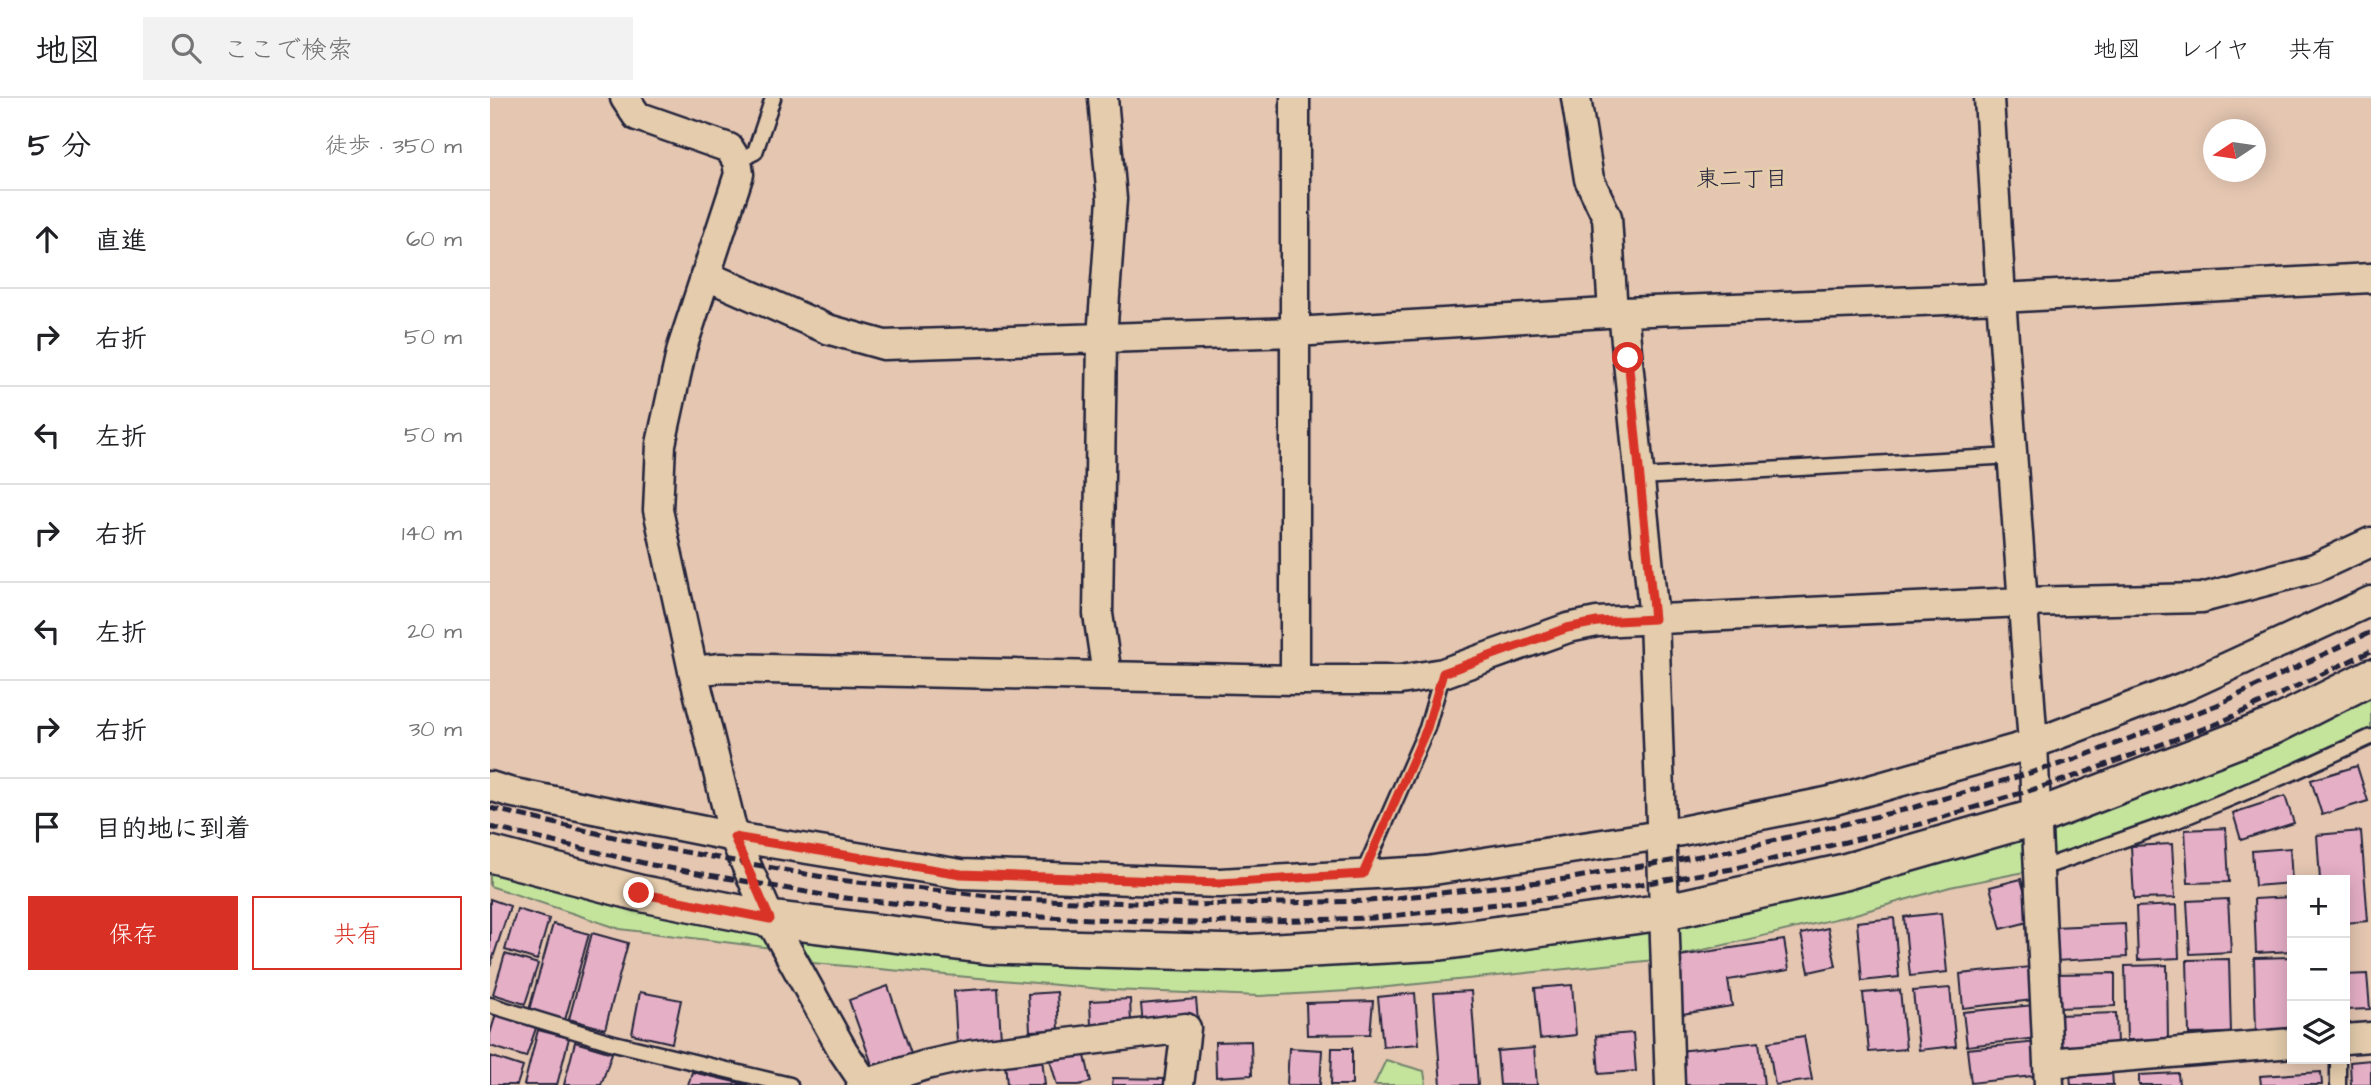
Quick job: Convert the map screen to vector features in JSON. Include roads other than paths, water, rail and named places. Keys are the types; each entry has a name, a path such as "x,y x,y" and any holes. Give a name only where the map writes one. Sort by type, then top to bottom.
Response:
{"street":[{"path":"625,98 637,116 729,148 737,161 738,174 682,348 661,444 658,510 693,671 734,837 770,919 844,1051 864,1084 971,1055 1186,1028 1179,1085"},
{"path":"1102,98 1112,199 1102,337 1098,614 1107,675"},
{"path":"1295,98 1295,680"},
{"path":"1576,98 1589,179 1607,217 1640,477 1654,619 1671,1085"},
{"path":"1990,98 2001,298 2033,744 2049,1074 2287,1044"},
{"path":"705,275 827,329 884,345 1295,332 1618,313 2001,298 2371,278"},
{"path":"693,671 721,668 1400,680 1443,673 1567,628 1597,622 2022,602 2202,598 2315,568 2371,542"},
{"path":"490,786 734,837 961,874 1220,883 1427,871 1661,835 1831,801 2033,744 2186,686 2371,601"},
{"path":"490,855 639,893 770,919 989,946 1240,953 1441,942 1663,912 1844,872 2037,817 2274,726 2371,677"},
{"path":"2350,1039 2371,1037"}],"lane":[{"path":"737,161 755,152 773,98"},
{"path":"1640,477 2012,456"},
{"path":"1363,874 1427,728 1443,673"},
{"path":"2039,869 2168,824 2371,737"},
{"path":"490,1005 614,1043 790,1085"},
{"path":"2338,1064 2338,1085"}],"railway":[{"path":"490,808 652,846 839,880 1017,899 1194,905 1369,901 1566,879 1729,851 1912,808 2070,761 2217,705 2371,632"},
{"path":"490,827 652,865 835,897 1017,916 1195,923 1373,918 1569,896 1732,869 1921,824 2070,778 2219,723 2371,651"}],"district":[{"name":"東二丁目","path":"1742,178"}]}
